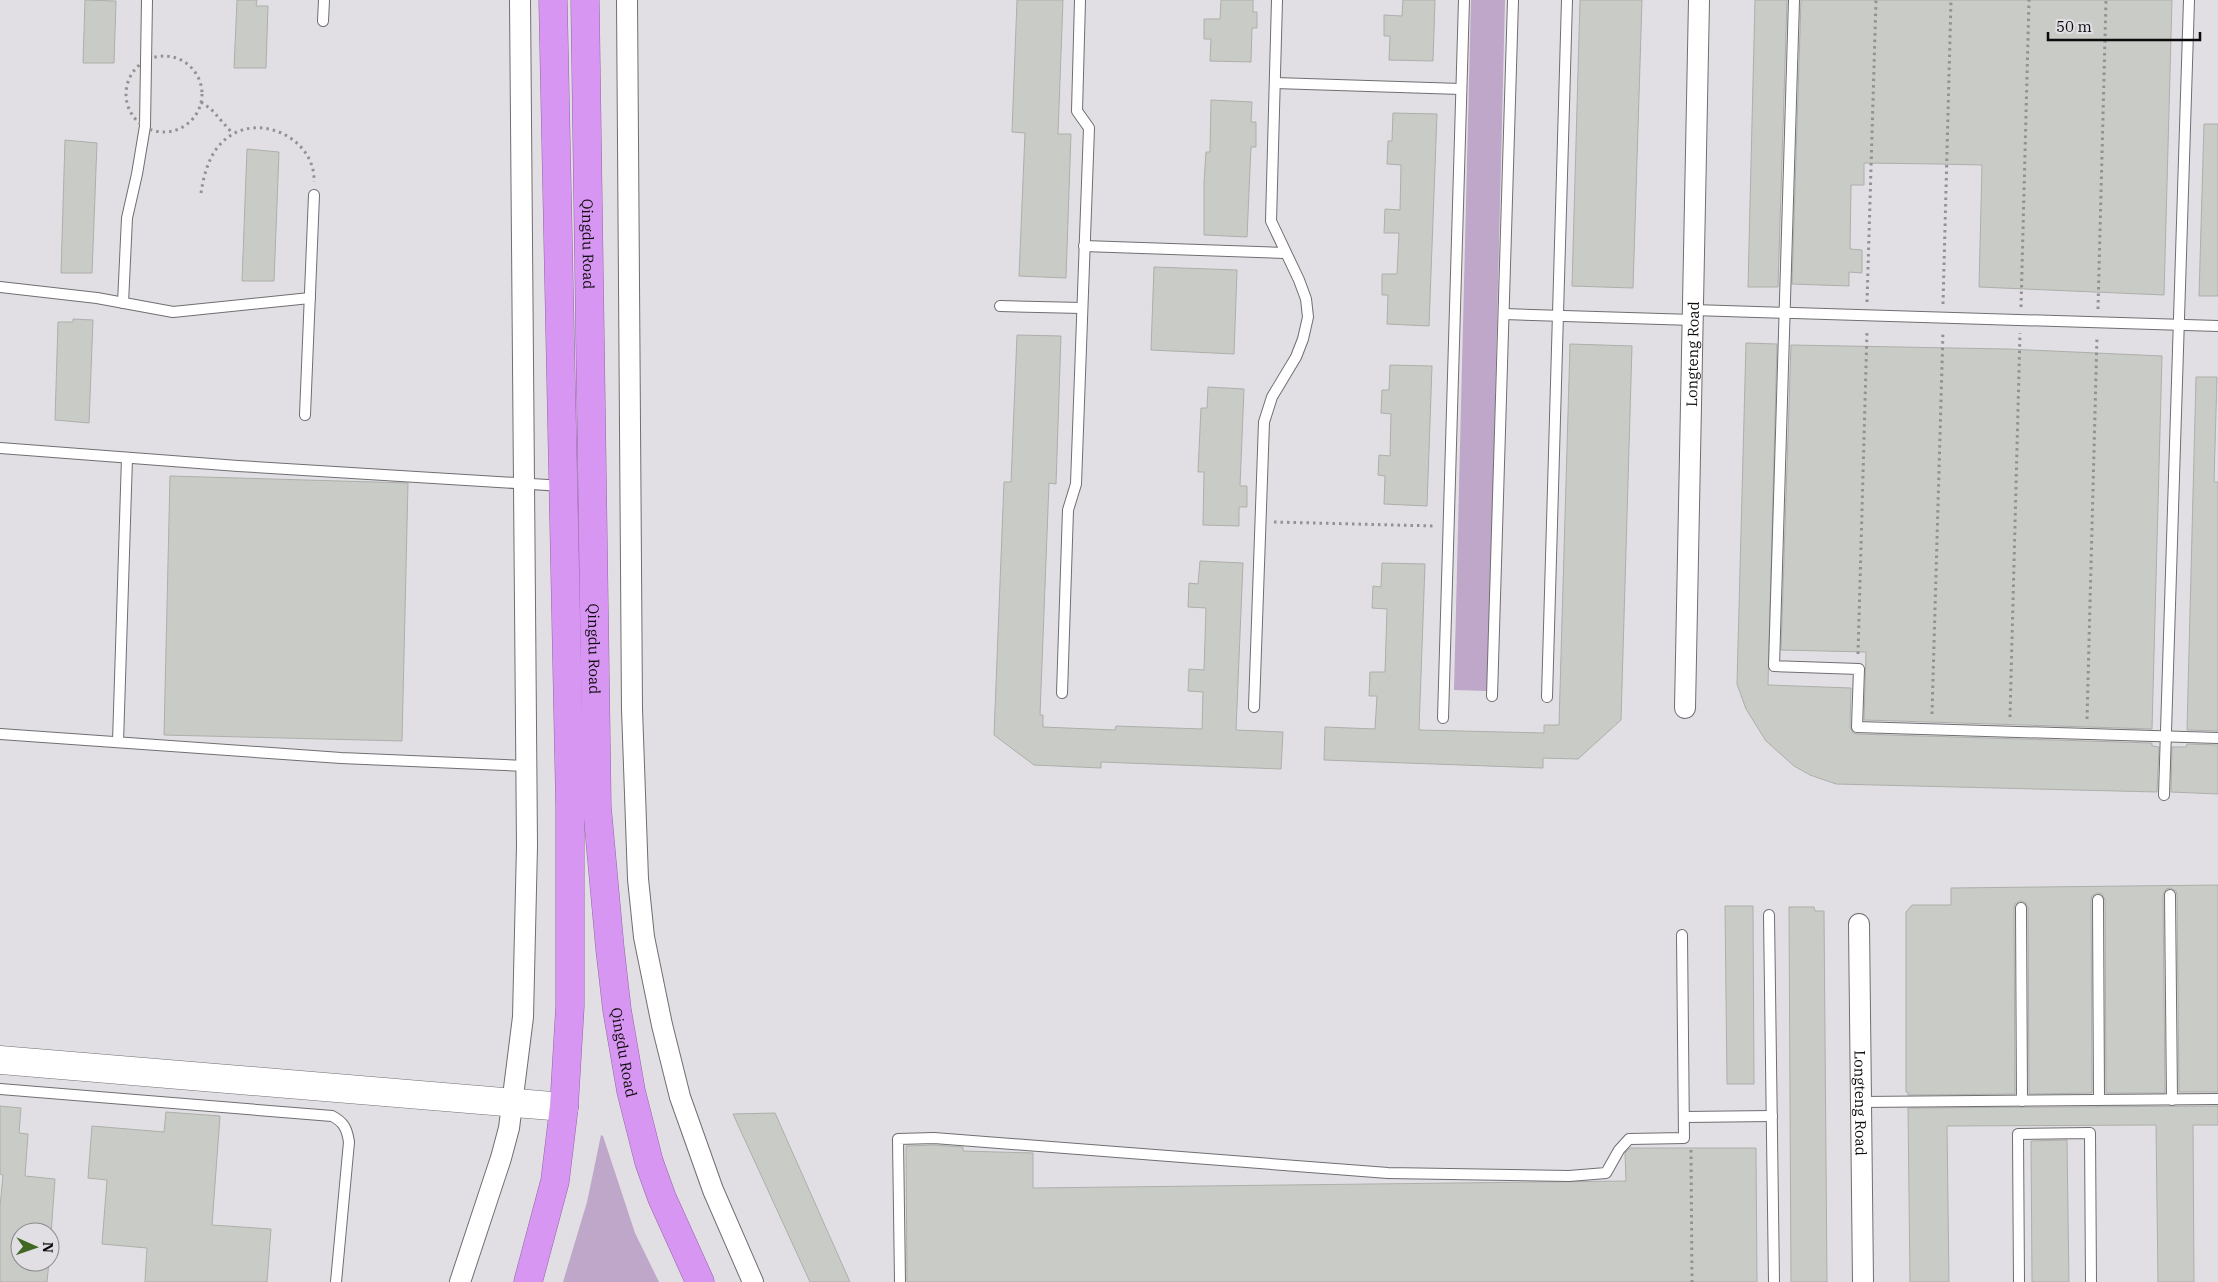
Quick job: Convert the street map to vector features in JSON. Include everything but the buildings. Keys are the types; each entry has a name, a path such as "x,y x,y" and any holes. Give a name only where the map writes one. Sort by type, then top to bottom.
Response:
{"highway":[{"name":"Qingdu Road","path":"528,1282 555,1181 564,1107 570,1006 571,938 554,0"},
{"name":"Qingdu Road","path":"585,0 597,807 616,1010 631,1091 649,1162 666,1206 700,1282"}],"street":[{"path":"460,1282 501,1158 513,1103 524,1017 526,966 526,766 520,0"},
{"path":"627,0 632,709 638,879 644,938 662,1025 680,1097 712,1190 753,1282"},
{"name":"Longteng Road","path":"1685,708 1699,0"},
{"name":"Longteng Road","path":"1859,924 1863,1282"},
{"path":"0,1060 564,1107"}],"lane":[{"path":"123,303 127,218 145,126 147,0"},
{"path":"323,21 324,0"},
{"path":"1062,693 1068,510 1076,484 1088,128 1077,111 1080,0"},
{"path":"1254,708 1264,422 1272,397 1296,357 1308,317 1306,299 1271,221 1277,0"},
{"path":"1443,718 1464,0"},
{"path":"1492,696 1513,0"},
{"path":"1547,697 1567,0"},
{"path":"1794,0 1774,666 1858,669 1857,727 2218,738"},
{"path":"2164,795 2189,0"},
{"path":"1275,83 1461,88"},
{"path":"305,415 314,195"},
{"path":"1084,246 1285,253"},
{"path":"0,287 48,291 173,312 310,298"},
{"path":"1000,306 1082,308"},
{"path":"1504,314 1558,316 1784,313 2218,326"},
{"path":"0,448 563,486"},
{"path":"118,742 127,458"},
{"path":"0,734 341,758 526,766"},
{"path":"2170,895 2172,1100"},
{"path":"2098,900 2099,1100"},
{"path":"2021,908 2022,1101"},
{"path":"1769,915 1774,1282"},
{"path":"900,1282 898,1139 934,1138 1388,1173 1569,1176 1606,1173 1619,1150 1629,1139 1684,1138 1682,934"},
{"path":"0,1089 332,1116 339,1120 347,1130 349,1142 336,1282"},
{"path":"1861,1102 2218,1100"},
{"path":"1684,1117 1772,1116"},
{"path":"2019,1282 2018,1134 2090,1134 2091,1282"}],"path":[{"path":"1858,669 1876,0"},
{"path":"1932,729 1952,0"},
{"path":"2009,732 2029,0"},
{"path":"2086,734 2106,0"},
{"path":"165,56 176,58 195,72 202,89 201,102 195,116 180,128 162,132 145,126 133,115 128,105 129,81 134,71 146,61 165,56"},
{"path":"201,102 211,109 233,134"},
{"path":"201,193 205,172 218,146 233,134 261,128 286,135 307,152 315,173 314,195"},
{"path":"1261,522 1448,526"},
{"path":"1684,1138 1691,1144 1692,1282"}],"shaded area":[{"path":"1471,0 1505,0 1488,691 1454,690"},
{"path":"601,1135 603,1136 635,1233 659,1282 563,1282 587,1202"}]}
